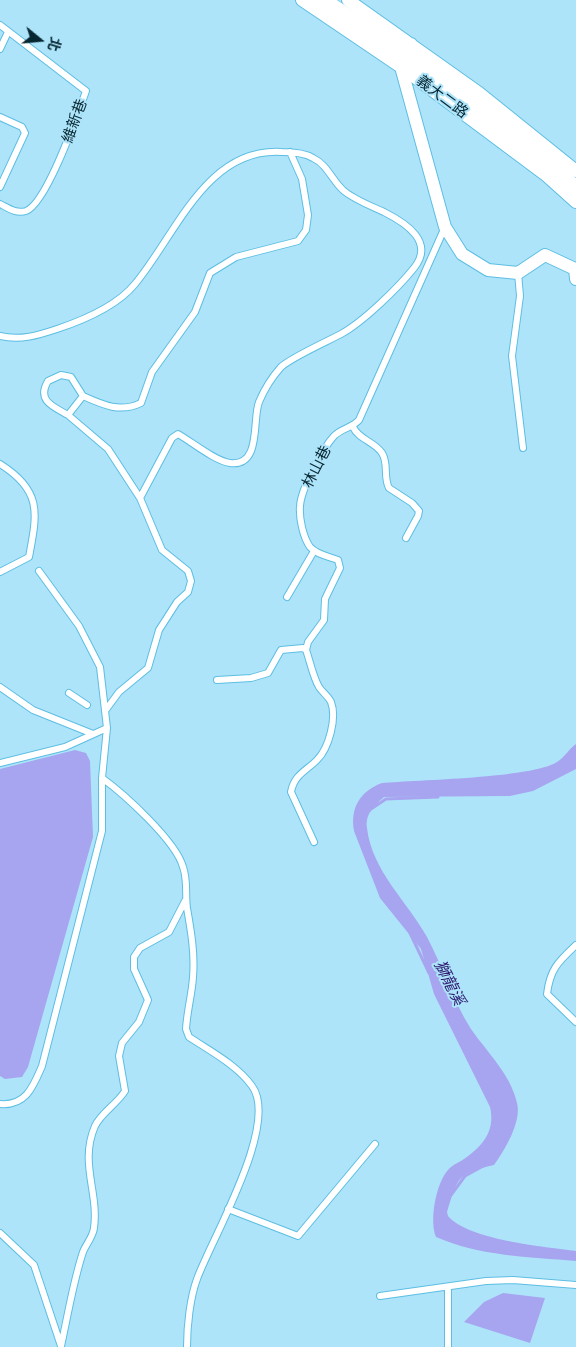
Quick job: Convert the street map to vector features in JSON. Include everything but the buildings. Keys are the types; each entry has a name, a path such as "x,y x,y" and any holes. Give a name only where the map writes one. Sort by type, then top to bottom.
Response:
{"street":[{"name":"義大二路","path":"302,0 347,8"},
{"name":"義大二路","path":"320,0 347,8 406,56 576,202"},
{"name":"義大二路","path":"406,56 479,93 576,171"},
{"name":"義大二路","path":"406,56 480,112 576,190"},
{"path":"406,56 444,227 462,254 478,266 498,272 518,273 545,256 574,269 576,279"}],"lane":[{"name":"維新巷","path":"0,24 86,91 66,148 42,194 30,209 24,212 15,211 0,204"},
{"path":"0,49 8,32"},
{"path":"0,117 22,128 25,133 0,187"},
{"path":"0,336 12,338 36,335 73,324 115,301 134,286 184,214 216,174 236,160 270,151 290,152 313,157 330,171 343,190 390,215 418,235 422,249 418,262 398,288 345,332 282,366 259,403 254,449 245,458 231,463 220,460 178,434 172,438 140,498"},
{"path":"105,711 119,692 148,668 159,630 177,602 188,592 191,580 188,571 162,550 140,498 108,449 68,415 47,403 44,390 48,381 56,375 70,377 83,396 111,408 132,407 141,403 152,372 195,312 210,273 236,257 298,241 306,230 308,215 302,179 290,152"},
{"path":"406,538 419,511 412,503 389,488 384,455 376,446 356,434 353,427 360,420 444,227"},
{"path":"518,273 520,296 512,356 523,448"},
{"path":"68,415 83,396"},
{"name":"林山巷","path":"314,551 309,545 301,521 300,504 310,478 332,438 346,427 353,427"},
{"path":"0,464 11,471 22,483 32,498 36,516 29,557 0,572"},
{"path":"287,597 314,551 338,560 340,568 325,599 324,620 308,642 306,650 319,686 330,700 332,708 329,736 324,750 315,762 294,780 291,792 314,842"},
{"path":"0,1104 12,1105 31,1091 42,1066 102,831 102,778 106,728 100,667 80,626 39,571"},
{"path":"217,680 252,678 268,673 280,650 303,648 306,650"},
{"path":"0,687 33,710 93,734"},
{"path":"69,693 88,706"},
{"path":"0,763 65,746 106,728"},
{"path":"102,778 125,795 172,847 183,865 188,885 186,900 193,952 193,978 186,1029 189,1037 233,1067 253,1087 260,1107 255,1144 196,1280 189,1319 187,1347"},
{"path":"61,1346 83,1252 94,1231 95,1214 88,1173 89,1148 96,1125 104,1114 117,1104 125,1091 119,1056 122,1043 139,1022 148,1000 134,969 134,956 140,948 169,932 186,900"},
{"path":"576,946 559,961 550,975 547,994 576,1022"},
{"path":"228,1208 298,1236 375,1144"},
{"path":"0,1234 17,1247 34,1265 61,1346"},
{"path":"380,1296 448,1288 486,1281 513,1280 576,1285"},
{"path":"448,1288 448,1347"}],"water":[{"name":"獅龍溪","path":"576,744 576,769 533,791 510,796 384,797 371,811 367,819 367,828 370,844 383,872 427,937 465,1018 504,1073 510,1083 517,1103 518,1110 515,1127 503,1152 494,1165 473,1171 461,1178 454,1191 447,1212 448,1216 458,1224 489,1237 576,1251 576,1261 487,1252 436,1237 433,1222 435,1202 440,1184 449,1169 481,1145 489,1132 491,1124 490,1107 434,994 421,949 380,898 354,831 353,823 358,801 374,786 382,783 524,772 557,762"},
{"path":"75,750 86,753 90,761 93,837 28,1067 22,1077 5,1079 0,1076 0,769"},
{"path":"503,1293 545,1298 530,1343 464,1322 484,1302"}],"waterway":[{"name":"獅龍溪","path":"368,811 386,799 438,797"},
{"name":"獅龍溪","path":"410,933 429,973"},
{"name":"獅龍溪","path":"451,1195 465,1176 485,1165"}]}
